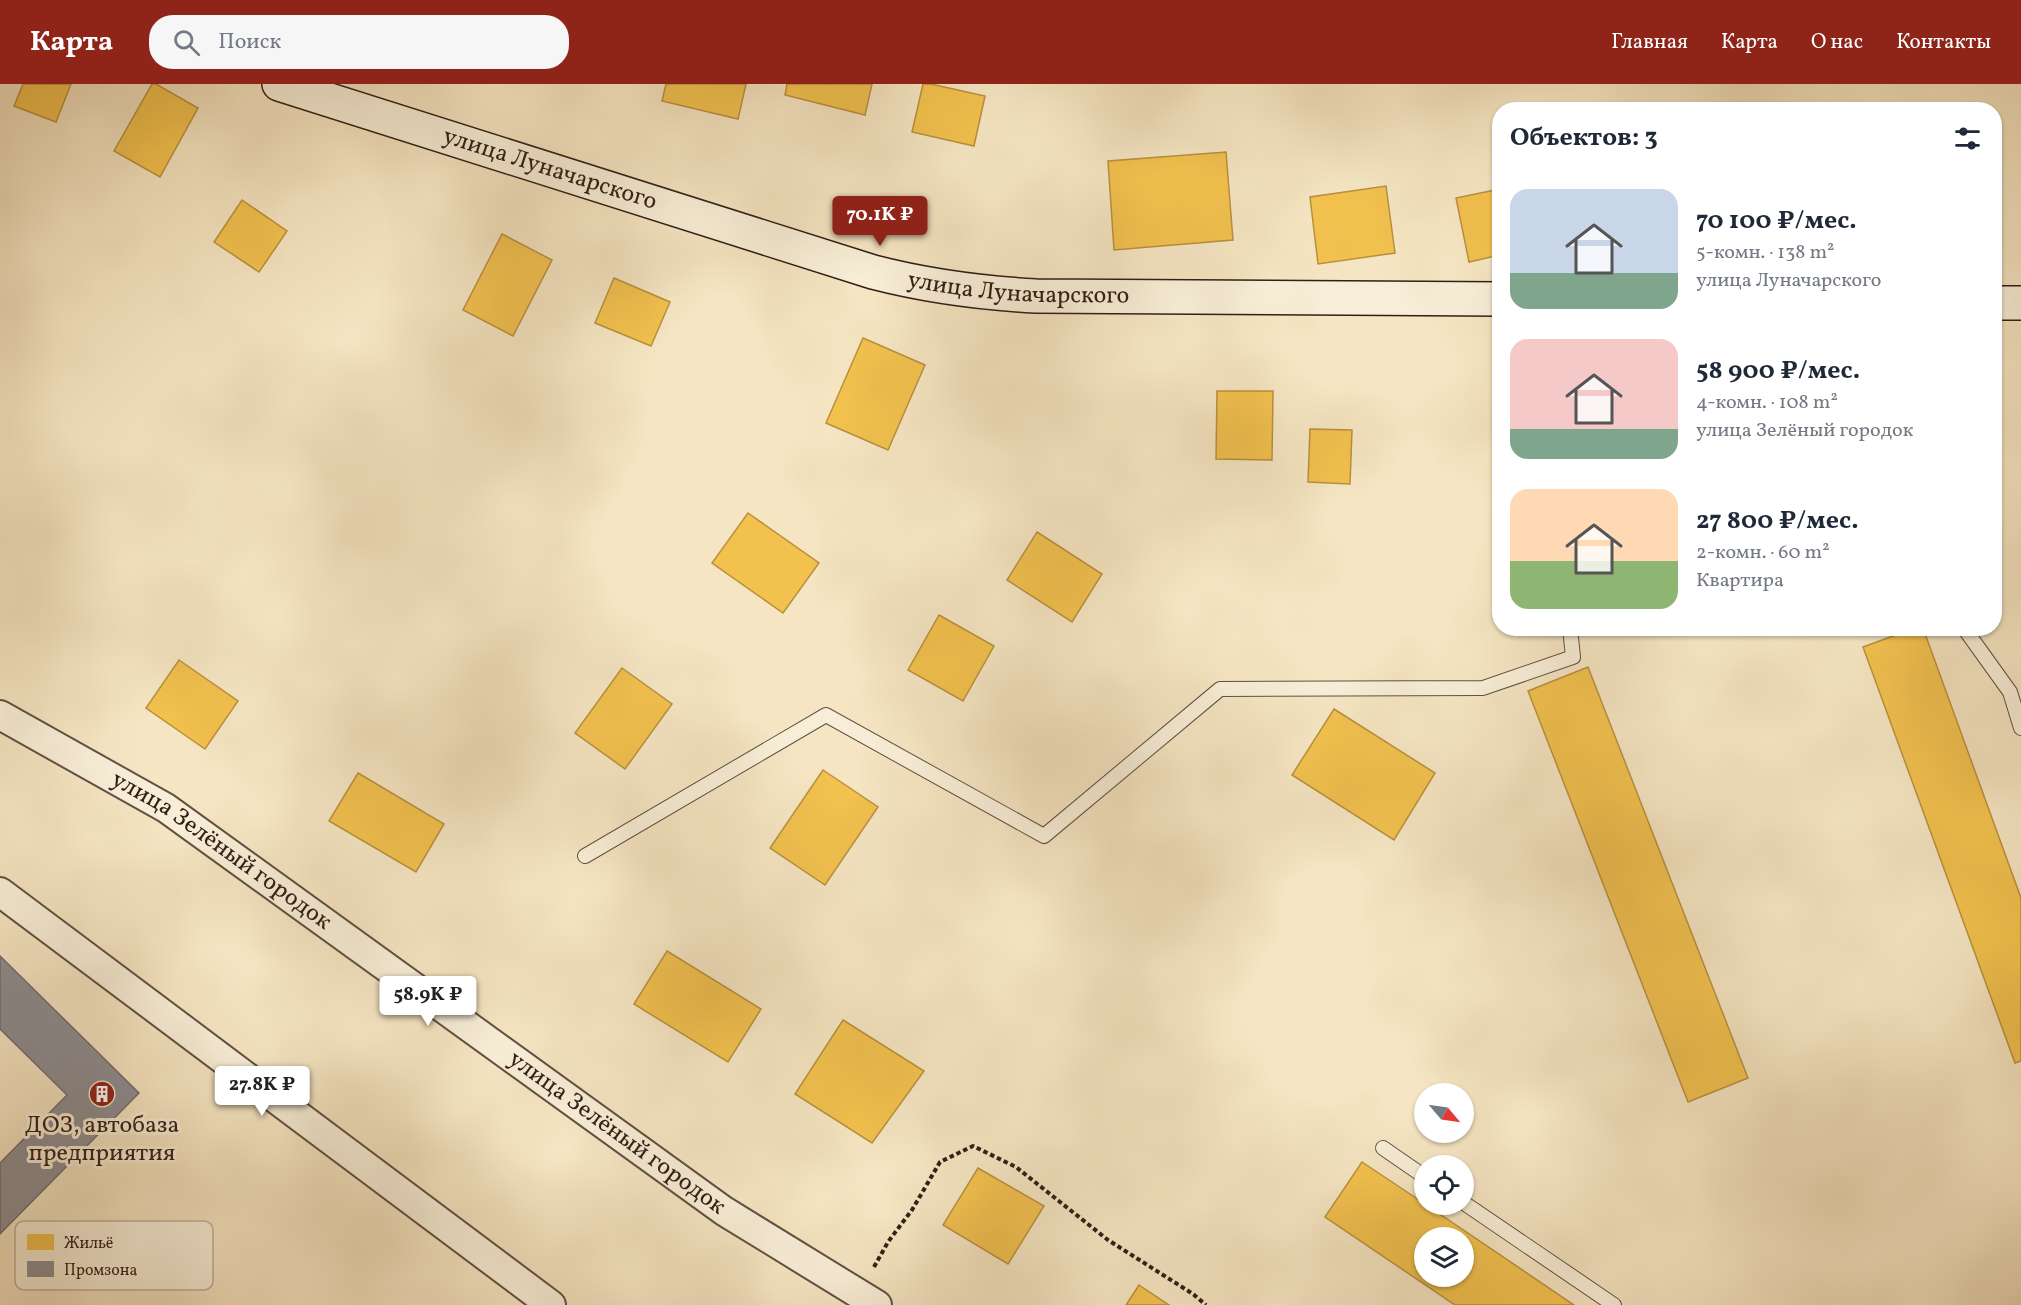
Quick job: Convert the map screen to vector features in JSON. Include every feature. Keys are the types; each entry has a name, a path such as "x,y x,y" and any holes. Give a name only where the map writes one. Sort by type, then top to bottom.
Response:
{"street":[{"name":"улица Луначарского","path":"279,84 873,272 927,284 981,292 1036,296 1492,299"},
{"path":"2002,303 2021,303"},
{"name":"улица Зелёный городок","path":"0,716 166,808 724,1211 877,1305"},
{"path":"0,892 551,1305"}],"lane":[{"path":"585,856 826,715 1044,836 1220,689 1483,688 1573,657 1571,636"},
{"path":"1970,636 2010,692 2021,728"},
{"path":"1383,1148 1414,1169"},
{"path":"1474,1210 1614,1305"}],"path":[{"path":"851,1289 868,1276 888,1242 912,1210 940,1162 973,1146 1016,1167 1108,1240 1193,1294 1206,1305"}],"building: Жильё":[{"path":"23,84 71,84 56,122 14,106"},
{"path":"152,84 156,84 198,108 160,177 114,151"},
{"path":"666,84 746,84 738,119 662,101"},
{"path":"787,84 872,84 865,115 785,95"},
{"path":"923,84 985,96 974,146 912,132"},
{"path":"1226,152 1233,240 1114,250 1108,161"},
{"path":"1386,186 1395,253 1318,264 1310,197"},
{"path":"1492,191 1492,257 1469,262 1456,198"},
{"path":"242,200 287,231 259,272 214,242"},
{"path":"502,234 552,260 513,336 463,310"},
{"path":"614,278 670,302 651,346 595,323"},
{"path":"863,338 925,365 888,450 826,423"},
{"path":"1217,391 1273,391 1272,460 1216,459"},
{"path":"1310,429 1352,430 1350,484 1308,482"},
{"path":"748,513 819,563 783,613 712,563"},
{"path":"1037,532 1102,574 1072,622 1007,580"},
{"path":"939,615 994,646 963,701 908,670"},
{"path":"1893,636 1926,636 2021,898 2021,1061 2015,1063 1863,647"},
{"path":"179,660 238,701 205,749 146,708"},
{"path":"1588,667 1748,1078 1688,1102 1528,691"},
{"path":"622,668 672,704 625,769 575,733"},
{"path":"1334,709 1435,773 1394,840 1292,775"},
{"path":"823,770 878,807 825,885 770,848"},
{"path":"358,773 444,824 416,872 329,821"},
{"path":"667,951 761,1009 728,1062 634,1004"},
{"path":"843,1020 924,1071 872,1143 795,1094"},
{"path":"1362,1162 1414,1197 1414,1215 1441,1215 1458,1227 1414,1227 1414,1277 1325,1217"},
{"path":"978,1168 1044,1206 1008,1264 943,1225"},
{"path":"1474,1238 1574,1305 1455,1305 1428,1287 1474,1287"},
{"path":"1139,1285 1169,1305 1126,1305"}],"building: Промзона":[{"name":"ДОЗ, автобаза предприятия","path":"0,956 139,1093 0,1234 0,1163 67,1095 0,1029"}],"place":[{"name":"ДОЗ, автобаза предприятия","path":"102,1094"}]}
